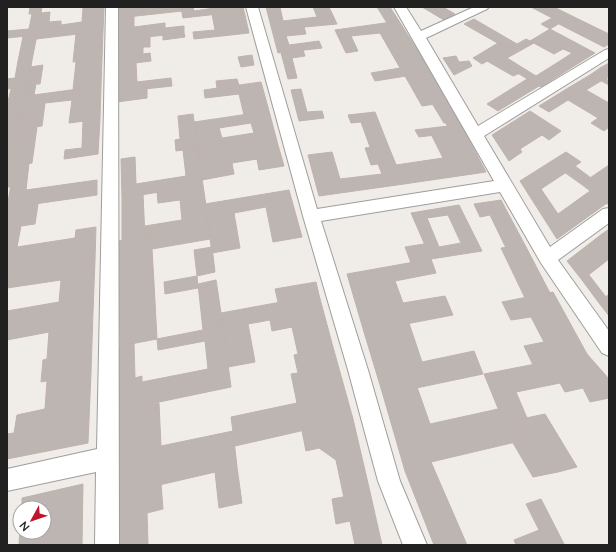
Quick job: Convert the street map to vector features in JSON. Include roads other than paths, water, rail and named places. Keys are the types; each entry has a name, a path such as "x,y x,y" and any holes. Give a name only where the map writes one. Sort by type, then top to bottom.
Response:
{"street":[{"path":"107,545 112,7"},
{"path":"252,7 311,216 358,370 389,481 415,545"},
{"path":"400,7 420,37 547,258 609,347"},
{"path":"420,37 483,7"},
{"path":"476,134 609,53"},
{"path":"311,216 506,185"},
{"path":"547,258 609,214"},
{"path":"7,480 109,458"}]}
